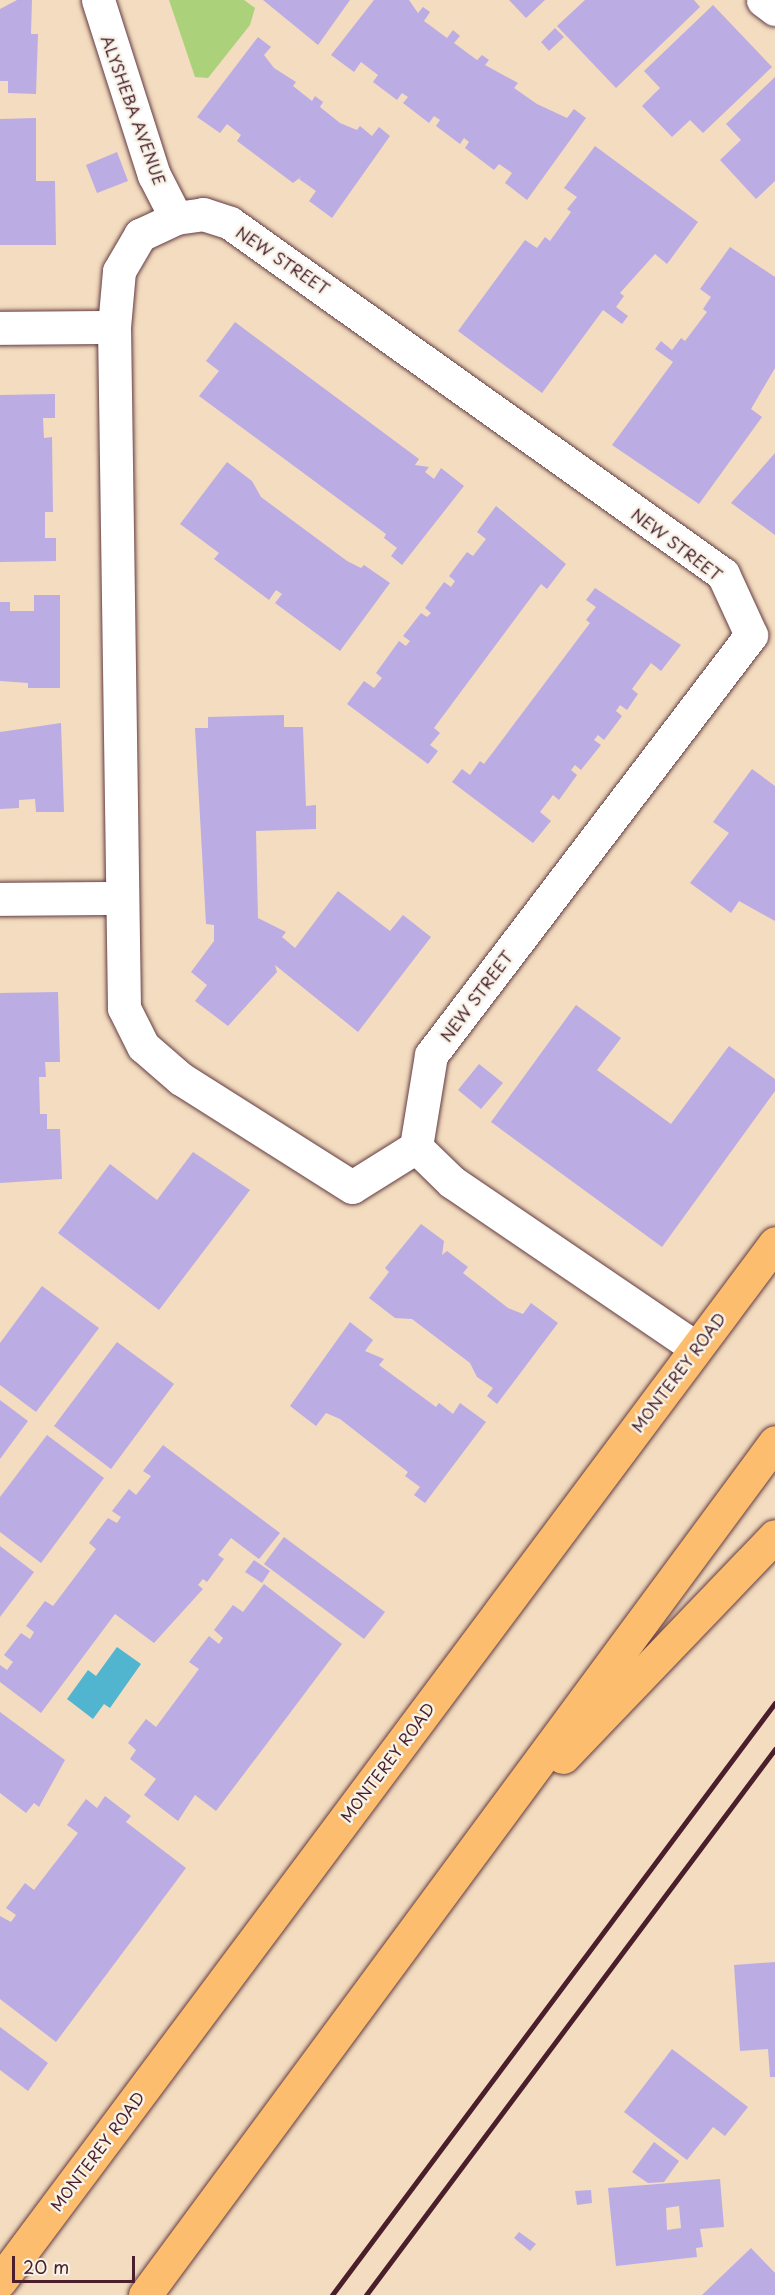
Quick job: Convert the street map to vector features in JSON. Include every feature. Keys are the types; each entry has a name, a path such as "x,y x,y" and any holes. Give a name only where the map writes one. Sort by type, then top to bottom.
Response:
{"main road":[{"name":"MONTEREY ROAD","path":"0,2281 775,1243"},
{"path":"145,2295 775,1442"},
{"path":"470,1853 775,1536"}],"street":[{"name":"ALYSHEBA AVENUE","path":"98,0 154,175 176,218"},
{"path":"764,0 775,9"},
{"name":"NEW STREET","path":"203,214 230,223 723,574 751,635 431,1055 416,1147 352,1187 181,1080 143,1046 124,1008 120,898 114,327 119,271 140,235 176,218 203,214"},
{"path":"0,328 114,327"},
{"path":"0,899 120,898"},
{"path":"416,1147 452,1182 696,1348"}],"green space":[{"path":"169,0 244,0 255,8 250,25 208,78 195,77"}],"water":[{"path":"117,1647 141,1664 110,1708 104,1704 93,1719 67,1699 88,1670 96,1676"}],"building":[{"path":"17,0 32,0 31,34 38,34 36,94 8,93 8,81 0,81 0,9"},
{"path":"263,0 350,0 318,45"},
{"path":"374,0 409,0 418,13 423,7 430,12 424,21 447,38 453,30 460,36 454,43 477,60 482,55 489,60 485,65 518,83 514,88 537,104 567,118 574,109 586,118 527,200 505,183 512,173 499,164 494,170 465,148 469,142 464,138 460,144 436,126 440,120 434,116 429,123 403,103 408,97 402,93 397,100 373,82 378,75 361,62 354,72 331,55"},
{"path":"509,0 545,0 526,18"},
{"path":"585,0 694,0 700,7 616,88 557,26"},
{"path":"713,5 772,67 703,133 690,120 672,137 642,106 660,88 644,71"},
{"path":"555,28 564,37 549,51 541,42"},
{"path":"258,37 271,47 264,55 274,68 296,82 293,86 312,101 315,96 323,102 320,107 340,123 357,130 360,126 372,136 379,127 390,136 332,218 309,201 316,191 299,179 302,176 293,183 237,141 241,135 227,124 220,133 197,117"},
{"path":"775,77 775,181 756,199 720,160 741,140 726,124"},
{"path":"36,118 36,181 55,181 56,245 0,245 0,119"},
{"path":"595,146 698,222 667,264 655,254 620,293 624,296 616,307 628,316 622,324 603,310 542,393 458,331 525,240 537,248 545,237 550,241 571,212 567,209 577,197 564,188"},
{"path":"117,152 128,181 97,193 86,165"},
{"path":"730,247 775,277 775,368 751,409 762,417 699,504 612,445 673,362 655,349 661,341 672,350 681,338 685,341 707,312 703,309 711,297 700,289"},
{"path":"235,322 419,459 415,465 429,467 425,472 434,479 441,468 464,486 402,565 391,556 397,548 384,538 386,534 199,396 219,371 206,361"},
{"path":"55,394 55,418 43,418 44,438 52,437 53,512 45,512 45,538 56,538 56,561 0,562 0,395"},
{"path":"775,453 775,535 731,503"},
{"path":"227,462 252,481 261,497 347,561 361,568 364,565 390,583 340,651 275,603 282,594 276,590 269,600 214,559 219,553 180,524"},
{"path":"496,506 566,564 547,589 541,584 434,728 440,733 430,745 438,751 428,764 347,704 364,681 374,688 382,678 376,673 399,641 406,646 410,641 403,636 421,613 427,617 431,613 425,608 444,582 451,587 455,581 449,576 467,552 473,556 486,539 477,532"},
{"path":"595,588 681,645 661,671 651,663 632,689 638,694 627,710 620,705 616,711 622,716 604,740 598,735 594,740 601,745 581,770 575,765 571,770 577,775 559,800 553,795 540,812 551,821 533,843 452,782 462,769 470,775 480,761 484,764 590,623 586,620 596,607 586,600"},
{"path":"34,595 60,595 60,688 28,688 28,683 0,681 0,602 10,602 10,611 34,611"},
{"path":"284,715 284,727 303,727 306,806 316,805 316,829 256,831 258,918 286,932 282,937 295,948 338,891 390,931 403,915 431,937 358,1032 275,965 277,972 228,1026 195,1001 207,985 191,972 214,941 214,925 206,924 195,728 208,728 208,717"},
{"path":"61,723 64,812 36,812 35,799 19,800 19,808 0,809 0,732"},
{"path":"752,769 775,786 775,921 739,901 731,913 690,883 729,833 713,822"},
{"path":"58,992 60,1062 45,1062 46,1077 39,1077 40,1114 47,1114 47,1129 60,1129 62,1179 0,1183 0,993"},
{"path":"576,1005 621,1038 597,1070 671,1124 729,1046 775,1079 775,1091 662,1247 491,1122"},
{"path":"479,1064 503,1083 481,1109 458,1090"},
{"path":"193,1152 250,1190 159,1310 58,1233 110,1164 157,1200"},
{"path":"421,1224 444,1241 442,1255 447,1251 468,1267 463,1273 508,1308 523,1314 531,1303 558,1323 497,1404 487,1396 493,1388 477,1377 470,1363 412,1319 395,1318 369,1298 389,1272 385,1268"},
{"path":"42,1286 99,1328 36,1412 0,1385 0,1343"},
{"path":"350,1322 373,1340 365,1351 384,1359 379,1365 436,1407 439,1403 453,1414 460,1403 486,1422 425,1503 414,1495 420,1487 405,1476 408,1472 340,1419 326,1413 316,1426 290,1406"},
{"path":"117,1342 174,1384 111,1469 54,1426"},
{"path":"0,1400 28,1421 0,1459"},
{"path":"47,1435 104,1478 41,1563 0,1532 0,1497"},
{"path":"163,1445 280,1533 259,1559 231,1538 218,1555 224,1559 207,1582 203,1579 198,1585 203,1589 154,1643 115,1614 41,1713 0,1682 0,1665 7,1670 13,1662 4,1655 21,1633 30,1639 34,1632 26,1626 45,1601 53,1606 96,1549 89,1543 108,1518 117,1523 121,1517 112,1511 129,1489 136,1495 151,1476 143,1471"},
{"path":"284,1537 385,1612 364,1639 264,1564"},
{"path":"0,1546 34,1572 0,1617"},
{"path":"254,1560 270,1571 262,1583 245,1572"},
{"path":"264,1584 342,1644 216,1811 195,1795 178,1821 144,1795 156,1779 130,1759 136,1750 128,1743 146,1719 156,1727 199,1669 189,1662 209,1636 219,1644 223,1638 214,1630 233,1605 243,1612"},
{"path":"0,1712 65,1760 39,1807 34,1803 26,1813 0,1793"},
{"path":"105,1796 131,1816 126,1822 186,1868 56,2042 0,1999 0,1916 11,1922 16,1915 6,1908 25,1883 34,1890 78,1833 67,1825 86,1799 97,1808"},
{"path":"775,1962 775,2077 770,2077 768,2049 740,2051 734,1965"},
{"path":"0,2027 48,2063 28,2091 0,2070"},
{"path":"672,2049 748,2107 725,2136 713,2127 687,2160 624,2112"},
{"path":"654,2142 679,2161 664,2182 648,2183 632,2172"},
{"path":"720,2179 724,2227 700,2229 703,2247 696,2248 697,2257 616,2266 608,2188","holes":["679,2206 681,2228 667,2230 666,2208"]},
{"path":"591,2190 592,2203 577,2205 575,2191"},
{"path":"519,2232 536,2244 530,2251 514,2238"},
{"path":"751,2248 775,2273 775,2295 702,2295"}],"railway":[{"path":"332,2295 775,1703"},
{"path":"366,2295 775,1749"}]}
